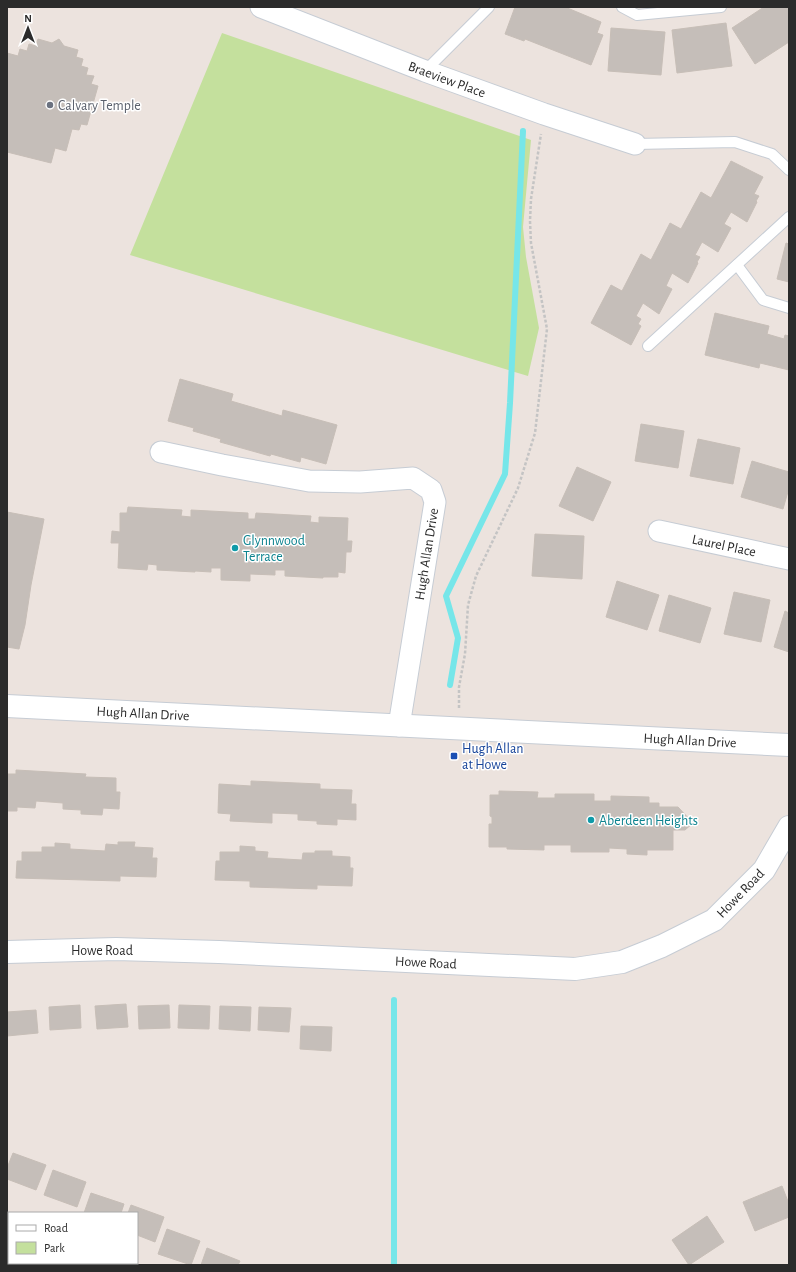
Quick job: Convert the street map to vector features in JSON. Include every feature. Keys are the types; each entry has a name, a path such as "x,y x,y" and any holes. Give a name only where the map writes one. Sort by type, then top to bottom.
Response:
{"street":[{"name":"Braeview Place","path":"261,7 425,71 544,114 635,144"},
{"name":"Hugh Allan Drive","path":"161,452 309,481 360,482 413,478 431,490 435,502 399,726"},
{"name":"Laurel Place","path":"660,531 789,559"},
{"name":"Hugh Allan Drive","path":"7,706 789,745"},
{"name":"Howe Road","path":"7,952 116,949 575,969 622,962 662,946 714,920 764,870 789,827"}],"lane":[{"path":"425,71 489,7"},
{"path":"622,7 637,15 722,7"},
{"path":"635,144 735,142 772,154 789,170"},
{"path":"648,346 789,217"},
{"path":"737,265 763,300 789,308"}],"path":[{"path":"458,729 459,687 465,654 468,605 476,576 518,488 535,433 547,329 531,243 530,221 531,198 544,114"}],"green space":[{"path":"222,33 531,140 523,227 526,257 539,328 528,376 130,255"}],"building":[{"path":"515,7 565,7 601,22 597,33 603,35 591,65 525,39 524,41 505,34"},
{"path":"764,7 789,7 789,42 755,64 732,28"},
{"path":"726,23 732,66 677,73 672,30"},
{"path":"611,28 665,32 661,75 608,71"},
{"name":"Calvary Temple","path":"38,39 52,43 59,39 64,46 78,50 76,57 83,59 81,66 88,68 86,75 94,76 91,84 98,86 87,125 81,124 79,130 72,129 66,151 55,148 51,163 7,152 7,53 18,56 20,49 27,51 29,44 36,46"},
{"path":"731,161 763,177 754,194 759,196 747,222 731,212 724,224 731,228 718,252 702,242 695,255 700,257 697,262 698,263 688,283 672,273 666,286 672,289 659,314 643,303 636,316 641,319 638,324 641,326 631,345 591,323 611,285 622,291 641,254 651,260 670,223 681,229 701,192 711,198"},
{"path":"786,243 789,244 789,282 777,279"},
{"path":"715,313 769,326 767,334 784,339 785,335 789,336 789,370 760,363 759,368 705,355"},
{"path":"180,379 233,394 231,401 282,416 283,410 337,425 326,464 301,457 300,462 271,454 270,456 220,442 221,439 193,431 194,428 168,421"},
{"path":"641,424 684,431 678,468 635,461"},
{"path":"698,439 740,448 733,484 690,476"},
{"path":"752,461 789,472 789,488 783,509 741,497"},
{"path":"577,467 611,482 593,521 559,506"},
{"name":"Glynnwood Terrace","path":"128,507 182,510 181,516 191,517 191,510 248,513 248,519 255,519 256,513 311,516 310,522 319,523 319,517 348,518 347,541 352,541 351,552 346,552 345,573 338,572 338,577 323,578 285,576 285,570 275,570 275,575 250,574 250,581 221,580 221,568 211,568 211,572 157,570 157,565 148,564 147,570 118,568 119,543 111,543 112,531 120,532 120,513 127,513"},
{"path":"7,512 44,519 25,625 19,649 7,647"},
{"path":"535,534 584,536 582,579 532,576"},
{"path":"617,581 659,595 647,630 606,617"},
{"path":"734,592 770,600 761,642 724,634"},
{"path":"669,595 711,608 700,643 659,631"},
{"path":"785,611 789,613 789,652 774,647"},
{"path":"16,770 86,774 85,777 116,778 116,792 120,792 119,809 103,808 102,815 81,814 81,810 63,809 63,803 36,801 35,808 17,807 17,811 7,811 7,774 16,774"},
{"path":"251,781 320,784 320,789 352,790 351,804 356,804 356,820 337,819 337,825 317,824 317,821 298,820 298,814 272,813 272,823 230,821 231,814 218,813 219,784 251,786"},
{"name":"Aberdeen Heights","path":"499,791 538,792 537,798 555,798 555,794 594,794 594,801 611,801 611,796 649,797 649,803 659,803 659,807 678,807 693,823 685,830 673,830 673,850 647,850 647,855 627,854 627,849 609,848 609,852 571,852 571,845 544,845 544,850 489,847 489,824 492,824 492,817 490,816 490,795 499,795"},
{"path":"118,842 135,842 134,847 153,848 152,858 157,858 156,877 120,876 120,881 16,878 17,861 22,861 22,852 42,852 42,847 55,847 55,843 70,844 70,849 105,851 106,844 118,845"},
{"path":"240,846 255,847 255,851 268,852 267,858 302,860 303,853 315,853 315,851 332,851 332,856 350,857 350,868 353,868 352,886 317,885 317,889 250,887 250,881 215,880 216,861 220,861 220,852 240,852"},
{"path":"126,1004 128,1027 97,1029 95,1006"},
{"path":"80,1005 81,1028 50,1030 49,1007"},
{"path":"169,1005 170,1028 139,1029 138,1006"},
{"path":"179,1005 210,1006 209,1029 178,1028"},
{"path":"220,1006 251,1007 250,1031 219,1029"},
{"path":"259,1007 291,1008 289,1032 258,1030"},
{"path":"36,1010 38,1033 7,1036 7,1012"},
{"path":"301,1026 332,1027 331,1051 300,1049"},
{"path":"13,1153 46,1165 36,1190 7,1179 7,1168"},
{"path":"53,1170 86,1182 77,1207 44,1195"},
{"path":"782,1186 789,1204 789,1217 755,1231 743,1202"},
{"path":"91,1193 124,1204 121,1212 84,1212"},
{"path":"131,1205 164,1217 155,1242 138,1235 138,1212 128,1212"},
{"path":"707,1216 724,1242 689,1265 672,1240"},
{"path":"167,1229 200,1241 191,1265 158,1254"},
{"path":"207,1248 240,1261 238,1265 201,1265"}],"waterway":[{"path":"450,685 458,638 446,596 505,474 510,403 523,131"},
{"path":"394,1000 394,1265"}],"place":[{"name":"Calvary Temple","path":"50,105"},
{"name":"Glynnwood Terrace","path":"235,548"},
{"name":"Hugh Allan at Howe","path":"454,756"},
{"name":"Aberdeen Heights","path":"591,820"}]}
